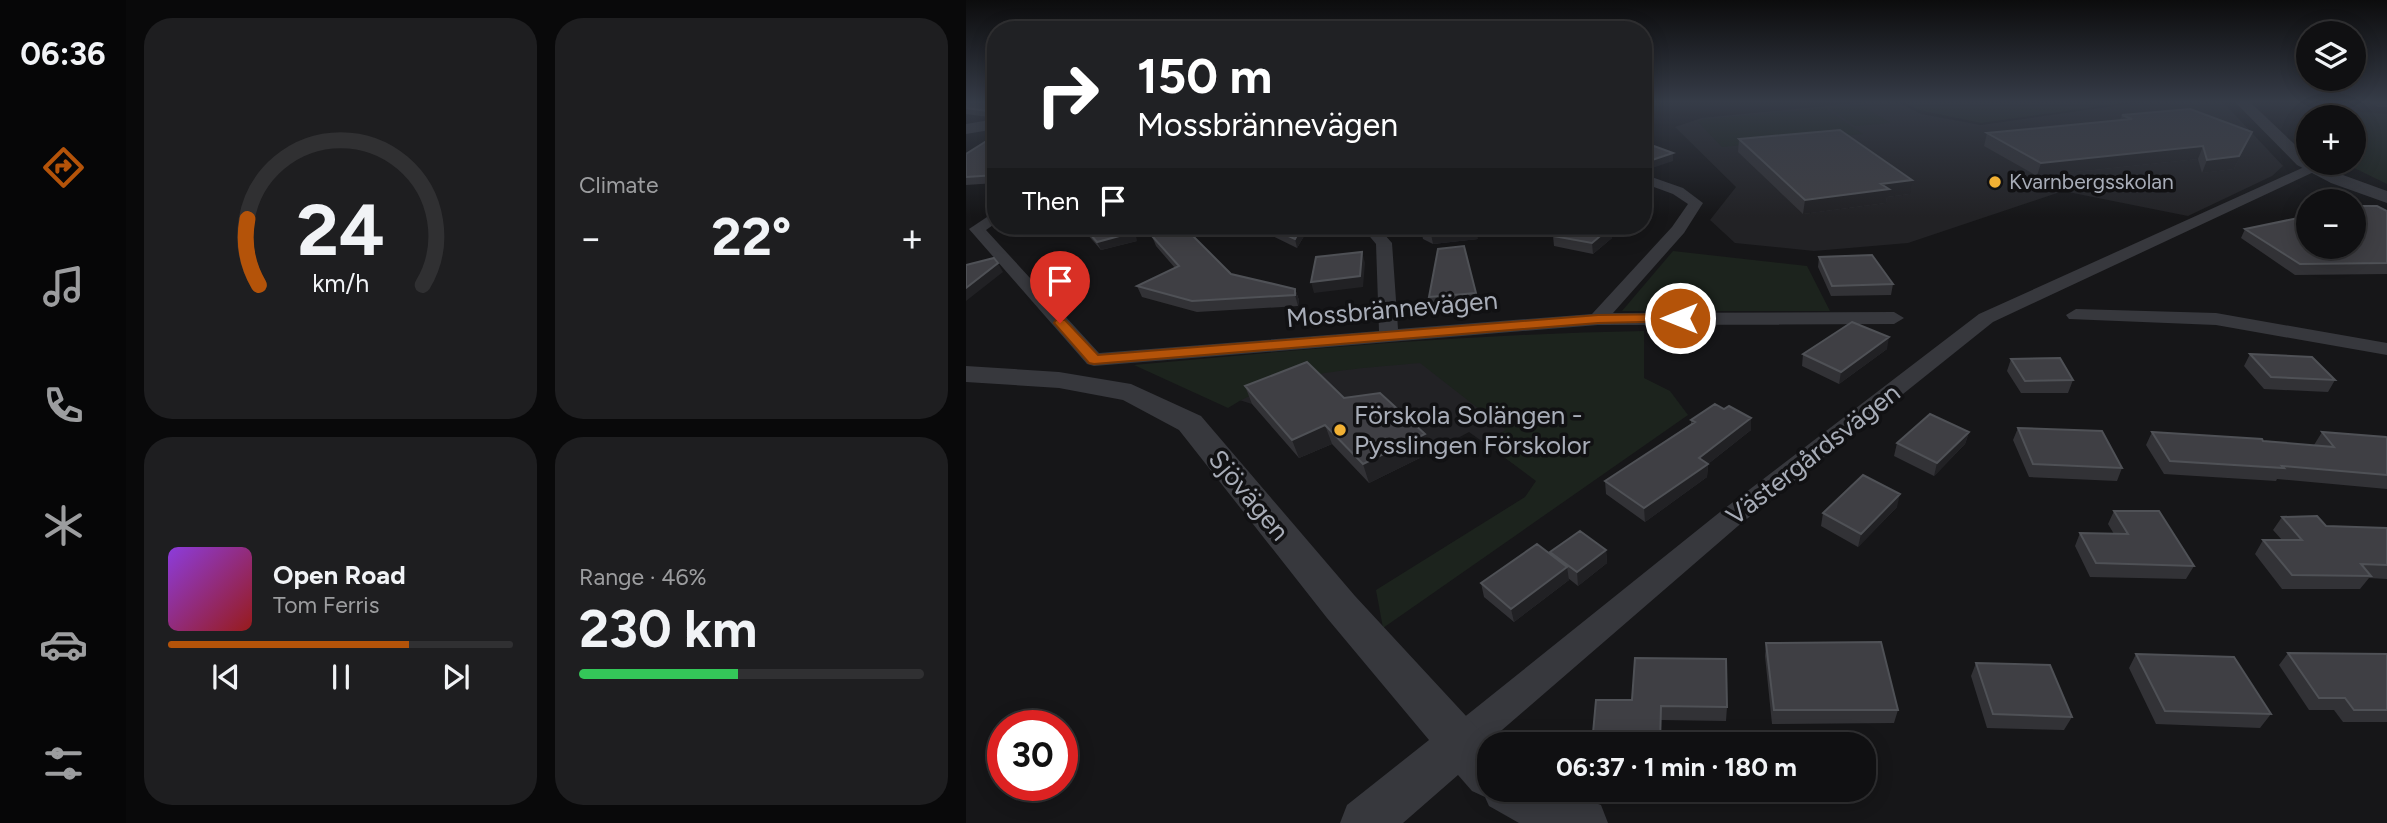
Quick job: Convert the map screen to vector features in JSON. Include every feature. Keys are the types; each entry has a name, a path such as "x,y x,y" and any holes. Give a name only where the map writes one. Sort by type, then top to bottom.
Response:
{"street":[{"path":"2280,140 2296,155"},
{"name":"Västergårdsvägen","path":"1365,823 1474,759 1566,655 1728,519 1986,318 2296,175"},
{"path":"2329,175 2387,197"},
{"path":"1598,319 1678,230 1696,202 1678,191 1652,181"},
{"name":"Mossbrännevägen","path":"987,221 971,230 1094,360 1598,319 1894,318"},
{"path":"1377,235 1384,243 1389,336"},
{"path":"2076,315 2216,320 2387,349"},
{"name":"Sjövägen","path":"966,374 1059,380 1131,393 1189,423 1341,607 1474,759"},
{"path":"1531,802 1556,816 1583,823"}],"shaded area":[{"name":"Kvarnbergsskolan","path":"1689,140 2259,140 2283,166 2272,176 2188,216 2063,191 1908,243 1814,251 1735,243 1710,220 1736,187"},
{"path":"1716,140 1794,140 1722,147"},
{"path":"2366,140 2387,140 2387,184 2366,174"},
{"path":"1673,251 1807,266 1830,311 1622,311"},
{"path":"1644,331 1644,378 1670,391 1688,415 1383,628 1376,590 1525,497 1536,481 1484,442 1506,430 1420,363 1345,370 1296,379 1273,386 1228,408 1134,365 1452,339"},
{"path":"1545,335 1536,480 1469,432 1430,453 1385,412 1350,416 1313,380 1252,404 1169,378"}],"building":[{"path":"1741,140 1855,140 1912,180 1881,184 1889,189 1805,200"},
{"path":"2000,140 2247,140 2239,156 2207,160 2203,146 2041,163"},
{"path":"987,141 987,176 966,177 966,154"},
{"path":"1652,145 1673,153 1652,160"},
{"path":"2366,206 2377,206 2387,211 2387,263 2300,264 2245,229 2296,218 2296,259 2366,259"},
{"path":"1091,235 1123,235 1097,242"},
{"path":"1192,235 1231,274 1295,289 1295,295 1192,301 1137,286 1179,266 1152,236"},
{"path":"1554,235 1602,235 1592,243"},
{"path":"1464,246 1476,293 1429,297 1438,249"},
{"path":"1362,252 1360,276 1311,282 1316,257"},
{"path":"1872,255 1893,284 1832,286 1819,257"},
{"path":"994,258 998,263 966,288 966,265"},
{"path":"1852,322 1889,337 1841,372 1803,354"},
{"path":"2250,354 2312,357 2335,380 2271,377"},
{"path":"2060,358 2073,380 2025,381 2011,359"},
{"name":"Förskola Solängen - Pysslingen Förskolor","path":"1307,362 1344,398 1380,393 1425,434 1363,464 1325,425 1292,440 1245,386"},
{"path":"1715,404 1724,409 1729,406 1751,418 1699,458 1708,464 1644,508 1605,481 1695,422 1691,420"},
{"path":"1930,414 1969,432 1937,463 1897,443"},
{"path":"2018,428 2102,431 2122,468 2033,464"},
{"path":"2152,432 2334,447 2322,432 2386,437 2387,475 2282,466 2284,468 2170,461"},
{"path":"1863,475 1900,494 1861,534 1823,513"},
{"path":"2114,511 2159,511 2194,566 2096,563 2080,533 2128,534"},
{"path":"2317,516 2326,526 2387,528 2387,565 2361,564 2371,576 2292,575 2263,540 2302,540 2282,517"},
{"path":"1580,531 1606,550 1577,572 1550,552"},
{"path":"1537,544 1567,567 1511,609 1481,583"},
{"path":"1881,642 1898,710 1774,710 1766,643"},
{"path":"2288,653 2387,654 2387,710 2354,710 2345,698 2319,698"},
{"path":"2136,654 2234,657 2271,714 2165,711"},
{"path":"1635,658 1726,659 1727,707 1661,706 1660,732 1593,732 1596,700 1632,700"},
{"path":"1976,663 2050,665 2072,717 1993,714"}],"place":[{"name":"Kvarnbergsskolan","path":"1995,182"},
{"name":"Förskola Solängen - Pysslingen Förskolor","path":"1340,430"}],"route":[{"path":"1060,323 1094,360 1598,319 1680,318"}]}
